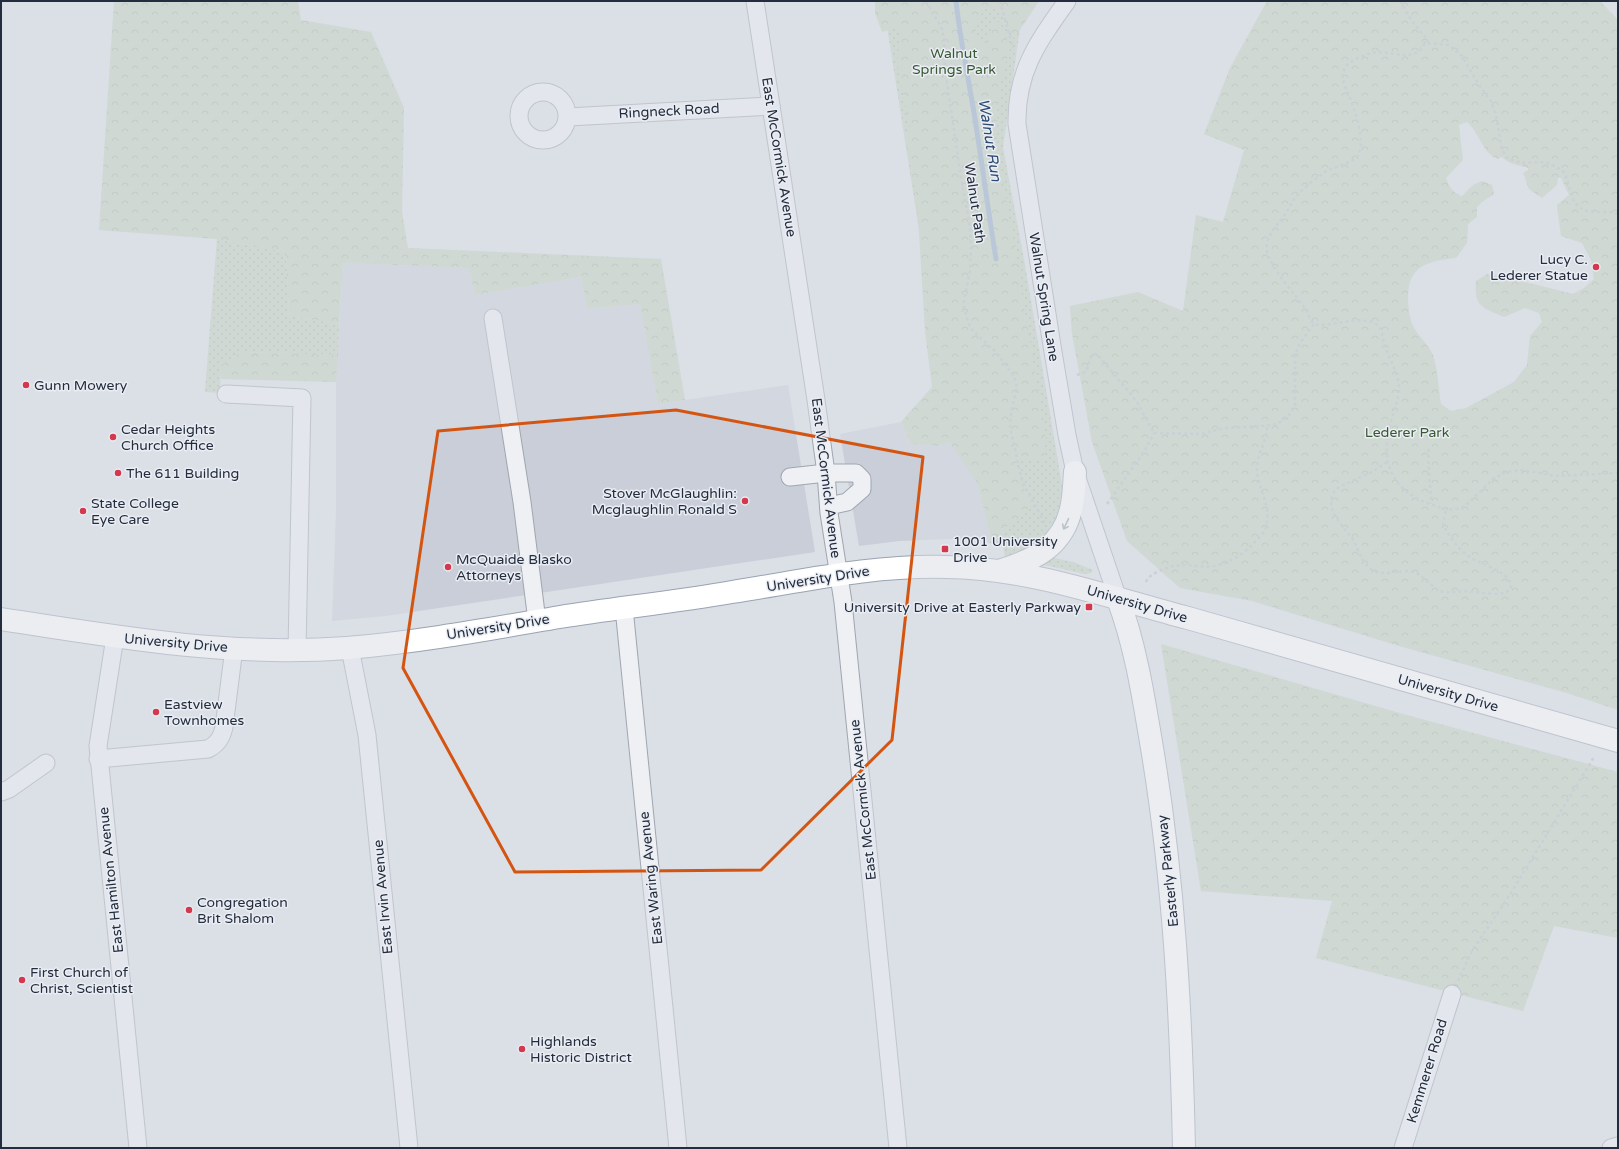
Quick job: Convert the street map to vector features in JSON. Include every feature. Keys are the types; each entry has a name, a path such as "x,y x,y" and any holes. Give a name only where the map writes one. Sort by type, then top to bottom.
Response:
{"main road":[{"path":"999,571 1032,559 1048,548 1058,537 1067,524 1071,511 1075,472"},
{"name":"University Drive","path":"1,619 115,637 234,648 298,650 350,648 429,638 730,593 839,574 906,568 946,567 999,571 1051,580 1098,592 1118,599 1618,741"},
{"name":"Easterly Parkway","path":"1118,599 1128,626 1147,717 1156,767 1167,855 1176,944 1182,1038 1184,1148"}],"street":[{"name":"East McCormick Avenue","path":"755,1 826,473 828,506 839,574 851,677 898,1148"},
{"name":"Walnut Spring Lane","path":"1067,1 1040,40 1029,60 1023,78 1017,113 1019,136 1067,435 1075,472 1118,599"},
{"name":"Ringneck Road","path":"568,117 771,106"},
{"path":"493,318 522,502 537,621"},
{"path":"226,394 302,398 298,650"},
{"path":"790,477 826,473 856,473 862,480 862,489 847,502 828,506"},
{"name":"East Waring Avenue","path":"624,608 678,1148"},
{"name":"East Hamilton Avenue","path":"115,637 99,736 98,759 138,1148"},
{"path":"98,759 208,749 216,744 221,737 224,727 234,648"},
{"name":"East Irvin Avenue","path":"350,648 367,735 409,1148"},
{"path":"1,792 9,789 46,763"},
{"name":"Kemmerer Road","path":"1403,1148 1452,994"},
{"path":"1611,1148 1618,1146"}],"path":[{"name":"Walnut Path","path":"926,1 942,29 945,69 962,184 969,220 971,245 970,271 964,300 966,316 973,331 996,352 1014,376 1017,388 1011,413 1010,427 1022,481 1047,528"},
{"path":"1000,1 1013,48"},
{"path":"1400,1 1412,21 1425,37 1425,43 1419,51 1412,54 1403,56 1377,52 1357,58 1347,65 1344,70 1343,79 1353,105 1362,138 1362,145 1359,154 1354,160 1326,171 1311,182 1296,198 1285,215 1272,230 1266,251 1270,261 1278,274 1308,313 1314,324 1318,326 1345,322 1370,321 1380,329 1387,354 1398,378 1399,391 1388,438 1386,453 1387,462 1392,475 1400,487 1418,499 1446,510 1460,509 1493,479 1506,472 1522,470 1556,476 1618,473"},
{"path":"1425,43 1449,45 1462,56 1479,85 1492,101 1502,150 1508,159 1522,163 1544,162 1551,164 1564,172 1570,193 1578,208 1585,211 1618,214"},
{"path":"1154,432 1199,434 1226,428 1267,426 1280,423 1292,412 1296,399 1295,355 1300,343 1314,324"},
{"path":"1077,375 1086,372 1092,354 1097,354 1137,402 1154,432"},
{"path":"1146,582 1150,576 1175,565 1192,567 1214,566 1233,560 1261,536 1266,527 1268,515 1267,506 1258,479 1257,462 1266,440 1267,426"},
{"path":"1107,504 1144,452 1154,432"},
{"path":"1429,449 1428,462 1431,485 1431,504"},
{"path":"1387,462 1372,472 1339,487 1335,490 1331,503 1336,517 1353,540 1368,567 1374,571 1385,574 1408,571 1416,573 1439,590 1447,592 1468,591 1501,594 1508,591 1511,588 1511,584 1506,576 1470,557 1461,550 1443,525 1446,510"},
{"path":"1452,994 1472,951 1511,893 1594,757"}],"highlighted area":[{"path":"676,410 923,457 892,740 761,870 515,872 403,668 438,431"}],"shaded area":[{"path":"343,263 469,268 475,295 581,277 587,309 640,304 658,404 788,385 815,552 385,616 332,621 336,512 336,382"},
{"path":"901,422 911,444 937,446 949,442 977,482 990,535 989,543 971,538 899,541 859,546 840,434"}],"green space":[{"path":"114,1 298,1 301,20 371,32 404,108 402,212 408,248 661,259 685,400 658,404 640,304 587,309 581,277 475,295 469,268 343,263 339,324 289,316 286,252 217,239 99,230"},
{"name":"Walnut Springs Park","path":"875,1 1039,1 1014,39 997,6 984,9 978,21 976,33 985,46 994,24 1000,22 1010,49 1003,72 999,95 997,143 1047,444 1045,446 1044,453 1047,459 1043,462 1030,459 1016,461 1021,483 1031,503 1024,515 1008,525 999,537 994,538 989,543 990,535 977,482 949,442 937,446 911,444 901,422 932,387 925,331 917,199 905,138 910,125 897,66 900,27 882,32 875,13"},
{"name":"Walnut Springs Park","path":"883,1 1024,1 1003,147 1025,265 1063,491 1057,528 1023,556 1005,557 1003,545 989,543 994,538 999,537 991,467 949,420"},
{"name":"Lederer Park","path":"1267,1 1600,1 1618,20 1618,710 1567,693 1399,646 1252,601 1180,588 1127,541 1092,442 1072,334 1070,306 1138,292 1183,311 1196,215 1223,222 1244,150 1204,134 1230,68","holes":["1467,122 1485,148 1493,156 1498,159 1502,157 1511,163 1528,168 1528,170 1523,173 1529,189 1542,198 1557,185 1558,178 1561,178 1569,195 1557,205 1561,236 1582,243 1591,260 1594,279 1584,288 1573,294 1487,274 1476,281 1476,296 1478,301 1485,308 1504,317 1525,308 1539,313 1542,322 1530,336 1527,365 1514,382 1466,408 1451,411 1441,404 1437,372 1433,355 1412,324 1408,297 1409,286 1416,271 1429,263 1456,258 1467,243 1468,224 1477,217 1477,207 1494,194 1492,185 1482,181 1473,185 1462,196 1456,193 1448,184 1446,178 1463,160 1459,125"]},
{"path":"217,239 286,252 289,316 339,324 338,355 241,352 221,365 220,393 205,392"},
{"path":"241,352 338,355 336,382 221,379 221,365"},
{"path":"1045,556 1073,562 1093,570 1091,573 1084,574 1041,564"},
{"path":"1161,644 1403,714 1618,772 1618,938 1554,926 1523,1011 1316,958 1332,901 1201,891"}],"waterway":[{"name":"Walnut Run","path":"956,1 996,259"}],"place":[{"name":"Lucy C. Lederer Statue","path":"1596,267"},
{"name":"Gunn Mowery","path":"26,385"},
{"name":"Cedar Heights Church Office","path":"113,437"},
{"name":"The 611 Building","path":"118,473"},
{"name":"Stover McGlaughlin: Mcglaughlin Ronald S","path":"745,501"},
{"name":"State College Eye Care","path":"83,511"},
{"name":"1001 University Drive","path":"945,549"},
{"name":"McQuaide Blasko Attorneys","path":"448,567"},
{"name":"University Drive at Easterly Parkway","path":"1089,607"},
{"name":"Eastview Townhomes","path":"156,712"},
{"name":"Congregation Brit Shalom","path":"189,910"},
{"name":"First Church of Christ, Scientist","path":"22,980"},
{"name":"Highlands Historic District","path":"522,1049"}]}
